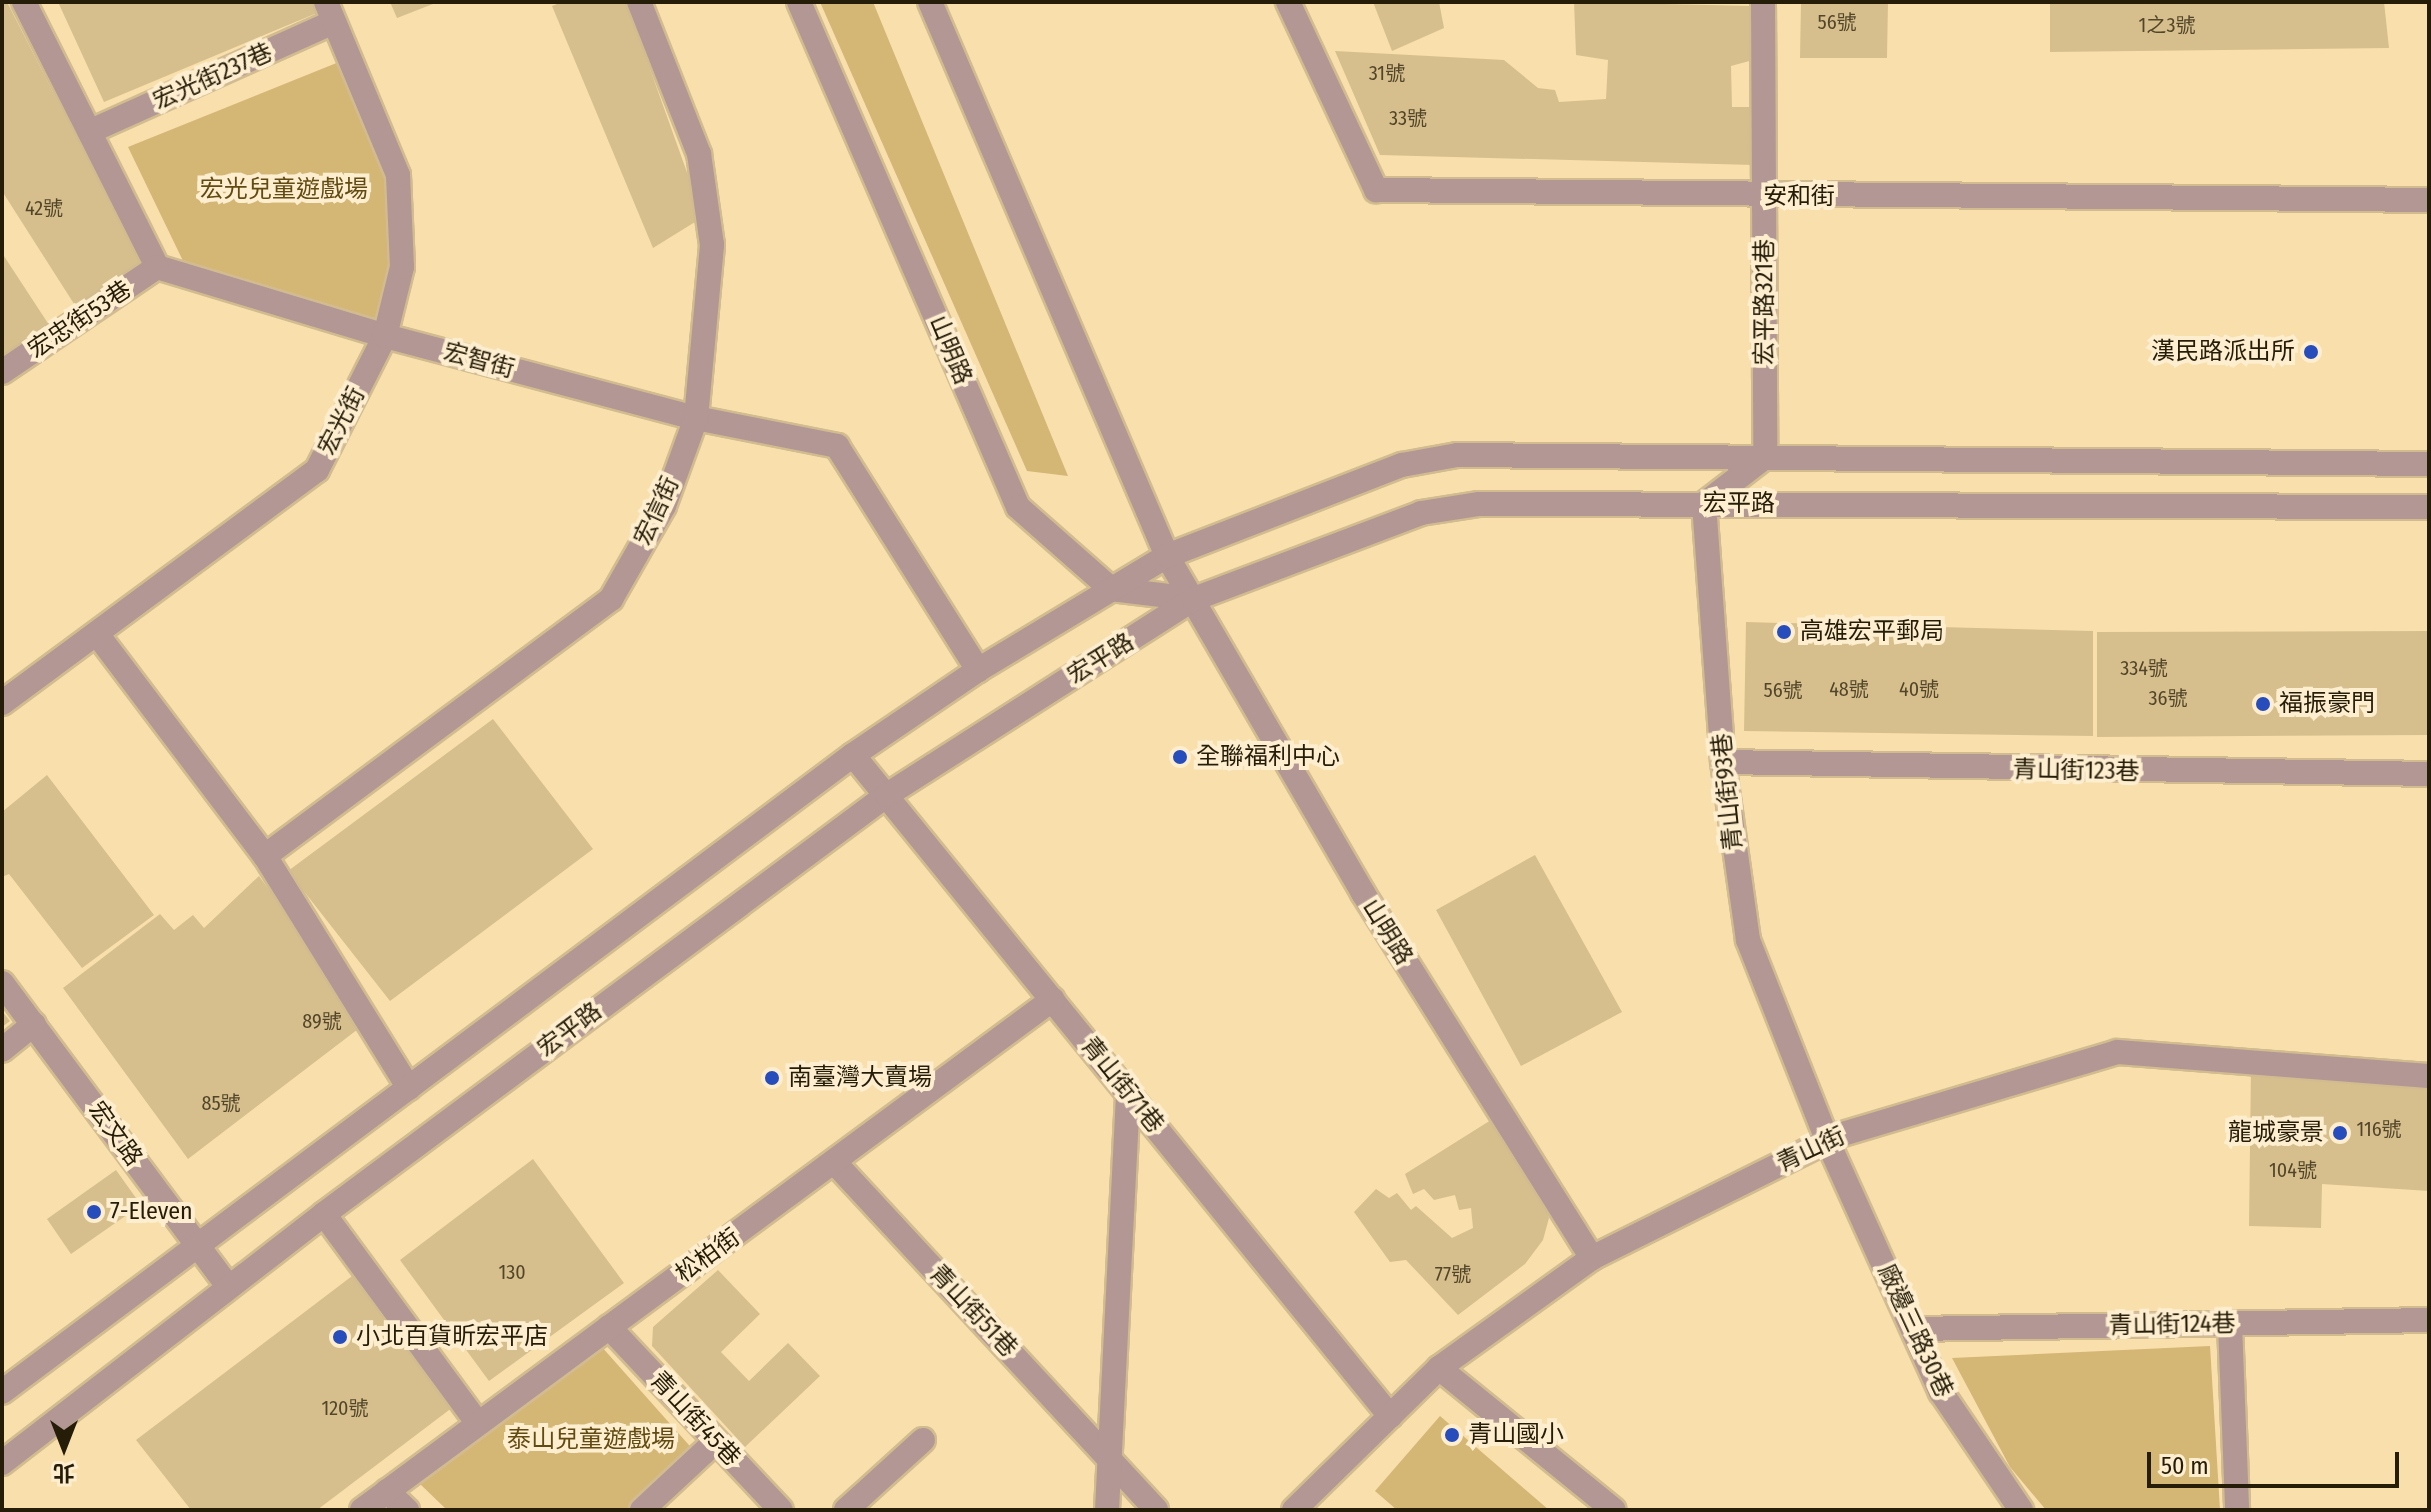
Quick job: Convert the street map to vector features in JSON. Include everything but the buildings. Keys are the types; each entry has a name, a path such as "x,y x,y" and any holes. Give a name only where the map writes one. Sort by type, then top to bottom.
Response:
{"street":[{"path":"24,2 157,267"},
{"name":"宏信街","path":"265,856 611,599 664,506 696,418 712,245 699,154 639,2"},
{"name":"山明路","path":"799,2 1018,507 1111,589"},
{"name":"山明路","path":"930,2 1167,556 1363,893 1592,1258"},
{"name":"安和街","path":"1288,2 1376,190 2429,200"},
{"name":"宏平路321巷","path":"1763,2 1765,457"},
{"name":"宏光街237巷","path":"91,131 330,12"},
{"name":"宏光街","path":"2,703 317,470 385,336 402,267 398,175 330,12"},
{"name":"宏智街","path":"157,267 385,336 696,418 837,446 978,670"},
{"name":"宏忠街53巷","path":"2,372 157,267"},
{"name":"宏平路","path":"2,1392 853,755 978,670 1167,556 1402,465 1457,455 2429,464"},
{"path":"1704,504 1765,457"},
{"name":"宏平路","path":"2,1463 228,1286 887,795 1194,599 1421,513 1479,504 2429,507"},
{"name":"青山街93巷","path":"1704,504 1723,762 1748,940 1827,1140"},
{"path":"1111,589 1194,599"},
{"path":"97,634 265,856 409,1088"},
{"name":"青山街71巷","path":"853,755 1390,1416"},
{"name":"青山街123巷","path":"1723,762 2429,774"},
{"name":"宏文路","path":"2,983 228,1286"},
{"name":"松柏街","path":"362,1510 836,1164 1053,999"},
{"path":"2,1050 34,1024"},
{"name":"青山街","path":"1294,1510 1439,1368 1592,1258 1827,1140 2117,1052 2429,1076"},
{"path":"1107,1510 1128,1093"},
{"name":"廠邊三路30巷","path":"1827,1140 1941,1392 2021,1510"},
{"name":"青山街51巷","path":"836,1164 1156,1510"},
{"path":"324,1214 478,1424"},
{"name":"青山街124巷","path":"1915,1329 2429,1320"},
{"path":"2230,1324 2237,1510"},
{"name":"青山街45巷","path":"609,1327 781,1510"},
{"path":"1439,1368 1614,1510"},
{"path":"846,1510 923,1440"},
{"path":"642,1510 716,1441"},
{"path":"387,1491 407,1510"}],"green space":[{"path":"820,2 873,2 1068,476 1027,471"},
{"name":"宏光兒童遊戲場","path":"339,62 386,177 390,266 378,321 185,265 128,147"},
{"name":"泰山兒童遊戲場","path":"601,1346 696,1453 636,1510 447,1510 419,1483"},
{"path":"2210,1346 2220,1510 2046,1510 2010,1467 1952,1358"},
{"path":"1440,1416 1549,1510 1397,1510 1375,1491"}],"place":[{"name":"漢民路派出所","path":"2311,352"},
{"name":"高雄宏平郵局","path":"1784,632"},
{"name":"福振豪門","path":"2263,704"},
{"name":"全聯福利中心","path":"1180,757"},
{"name":"南臺灣大賣場","path":"772,1078"},
{"name":"龍城豪景","path":"2340,1133"},
{"name":"7-Eleven","path":"94,1212"},
{"name":"小北百貨昕宏平店","path":"340,1337"},
{"name":"青山國小","path":"1452,1435"}]}
